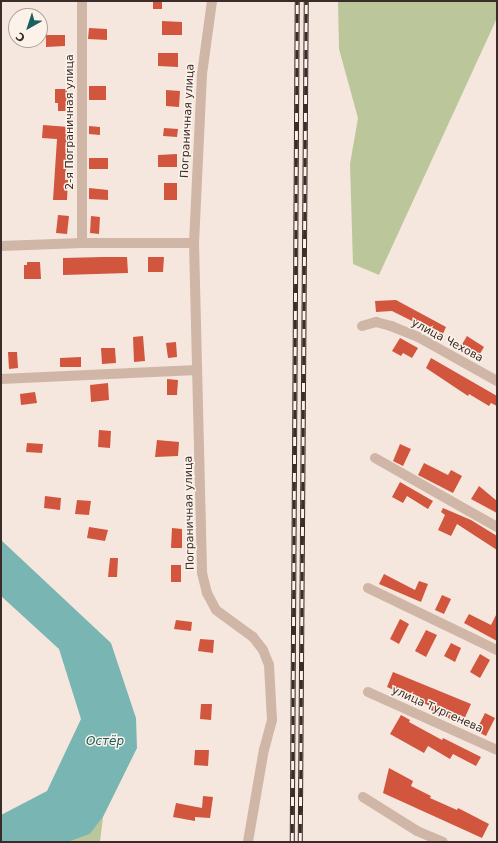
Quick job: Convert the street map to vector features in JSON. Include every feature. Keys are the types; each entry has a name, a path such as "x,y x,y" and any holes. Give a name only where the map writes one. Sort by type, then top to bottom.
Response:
{"street":[{"name":"2-я Пограничная улица","path":"82,1 82,242"},
{"name":"Пограничная улица","path":"212,1 202,74 194,243 202,573 216,610 253,637 269,665 272,720 264,750 248,842"},
{"path":"1,246 82,242 194,243"},
{"name":"улица Чехова","path":"362,326 376,322 391,326 418,337 497,382"},
{"path":"1,379 197,370"},
{"path":"375,458 497,527"},
{"path":"368,588 497,650"},
{"name":"улица Тургенева","path":"368,692 497,750"},
{"path":"363,797 417,831 443,842"}],"green space":[{"path":"338,1 497,1 497,18 379,275 353,264 350,164 358,118 339,49"},
{"path":"103,817 100,842 68,842 90,834"}],"water":[{"name":"Остёр","path":"1,540 111,643 136,718 137,748 103,817 90,834 68,842 1,842 1,815 47,791 81,719 59,649 1,596"}],"building":[{"path":"153,1 162,1 162,9 153,9"},
{"path":"162,21 182,22 182,35 162,35"},
{"path":"89,28 107,29 107,40 88,39"},
{"path":"48,35 65,35 65,46 48,47"},
{"path":"158,53 178,53 178,67 158,66"},
{"path":"89,86 106,86 106,100 89,100"},
{"path":"55,89 67,89 66,111 58,111 58,103 55,103"},
{"path":"166,90 180,91 179,107 166,106"},
{"path":"43,125 69,127 65,180 68,180 67,200 53,200 57,139 42,138"},
{"path":"89,126 100,127 100,135 89,134"},
{"path":"164,128 178,129 177,137 163,136"},
{"path":"177,154 177,167 158,167 158,155"},
{"path":"89,158 108,158 108,169 89,169"},
{"path":"164,183 177,183 177,200 164,200"},
{"path":"89,188 108,190 108,200 89,199"},
{"path":"58,215 69,216 67,234 56,233"},
{"path":"91,216 100,217 99,234 90,233"},
{"path":"127,257 128,273 63,275 63,258"},
{"path":"148,257 164,257 163,272 148,272"},
{"path":"27,262 40,262 41,279 24,279 24,265 27,265"},
{"path":"396,300 446,327 442,336 421,329 422,326 392,311 376,312 375,301"},
{"path":"143,336 145,361 134,362 133,337"},
{"path":"467,336 484,347 478,357 461,346"},
{"path":"400,338 418,348 412,358 403,353 401,356 392,351"},
{"path":"176,342 177,357 168,358 166,343"},
{"path":"101,348 115,348 116,363 102,364"},
{"path":"8,352 17,352 18,368 9,369"},
{"path":"81,357 81,367 60,367 60,358"},
{"path":"431,358 497,396 497,406 491,403 489,406 469,394 468,396 426,368"},
{"path":"167,379 178,380 177,395 167,395"},
{"path":"108,383 109,400 91,402 90,385"},
{"path":"35,392 37,403 21,405 20,394"},
{"path":"99,430 111,431 110,448 98,447"},
{"path":"157,440 179,442 178,456 155,457"},
{"path":"27,443 43,444 42,453 26,452"},
{"path":"400,444 411,449 403,466 393,461"},
{"path":"424,463 448,475 451,470 462,476 453,493 418,475"},
{"path":"400,482 433,501 428,509 407,496 403,503 392,497"},
{"path":"479,486 497,501 497,513 471,499"},
{"path":"45,496 61,498 60,510 44,508"},
{"path":"77,500 91,501 89,515 75,514"},
{"path":"443,508 471,520 497,536 497,550 457,524 451,536 438,530 445,515 441,512"},
{"path":"89,527 108,530 105,541 87,538"},
{"path":"172,528 182,529 182,548 171,548"},
{"path":"110,558 118,558 117,577 108,577"},
{"path":"171,565 181,565 181,582 171,582"},
{"path":"384,574 415,590 419,581 428,584 421,602 379,584"},
{"path":"442,595 451,599 444,614 435,610"},
{"path":"497,613 497,641 464,623 469,614 491,625"},
{"path":"400,619 409,624 399,644 390,639"},
{"path":"176,620 192,622 191,631 174,629"},
{"path":"426,630 437,635 426,657 415,651"},
{"path":"200,639 214,640 213,653 198,651"},
{"path":"451,643 461,648 455,662 444,656"},
{"path":"480,654 490,660 480,678 470,672"},
{"path":"393,672 471,704 462,724 428,709 430,706 387,687"},
{"path":"201,704 212,704 211,720 200,719"},
{"path":"485,713 495,718 486,736 476,731"},
{"path":"401,715 410,720 409,722 442,740 443,738 481,757 476,766 453,754 450,759 428,746 424,753 390,734"},
{"path":"195,750 209,750 208,766 194,765"},
{"path":"389,768 413,781 411,786 431,796 430,798 457,810 458,808 489,824 482,838 383,793"},
{"path":"203,796 213,797 210,818 195,817 195,821 173,817 176,803 202,808"}],"railway":[{"path":"292,842 297,1"},
{"path":"300,842 306,1"}]}
